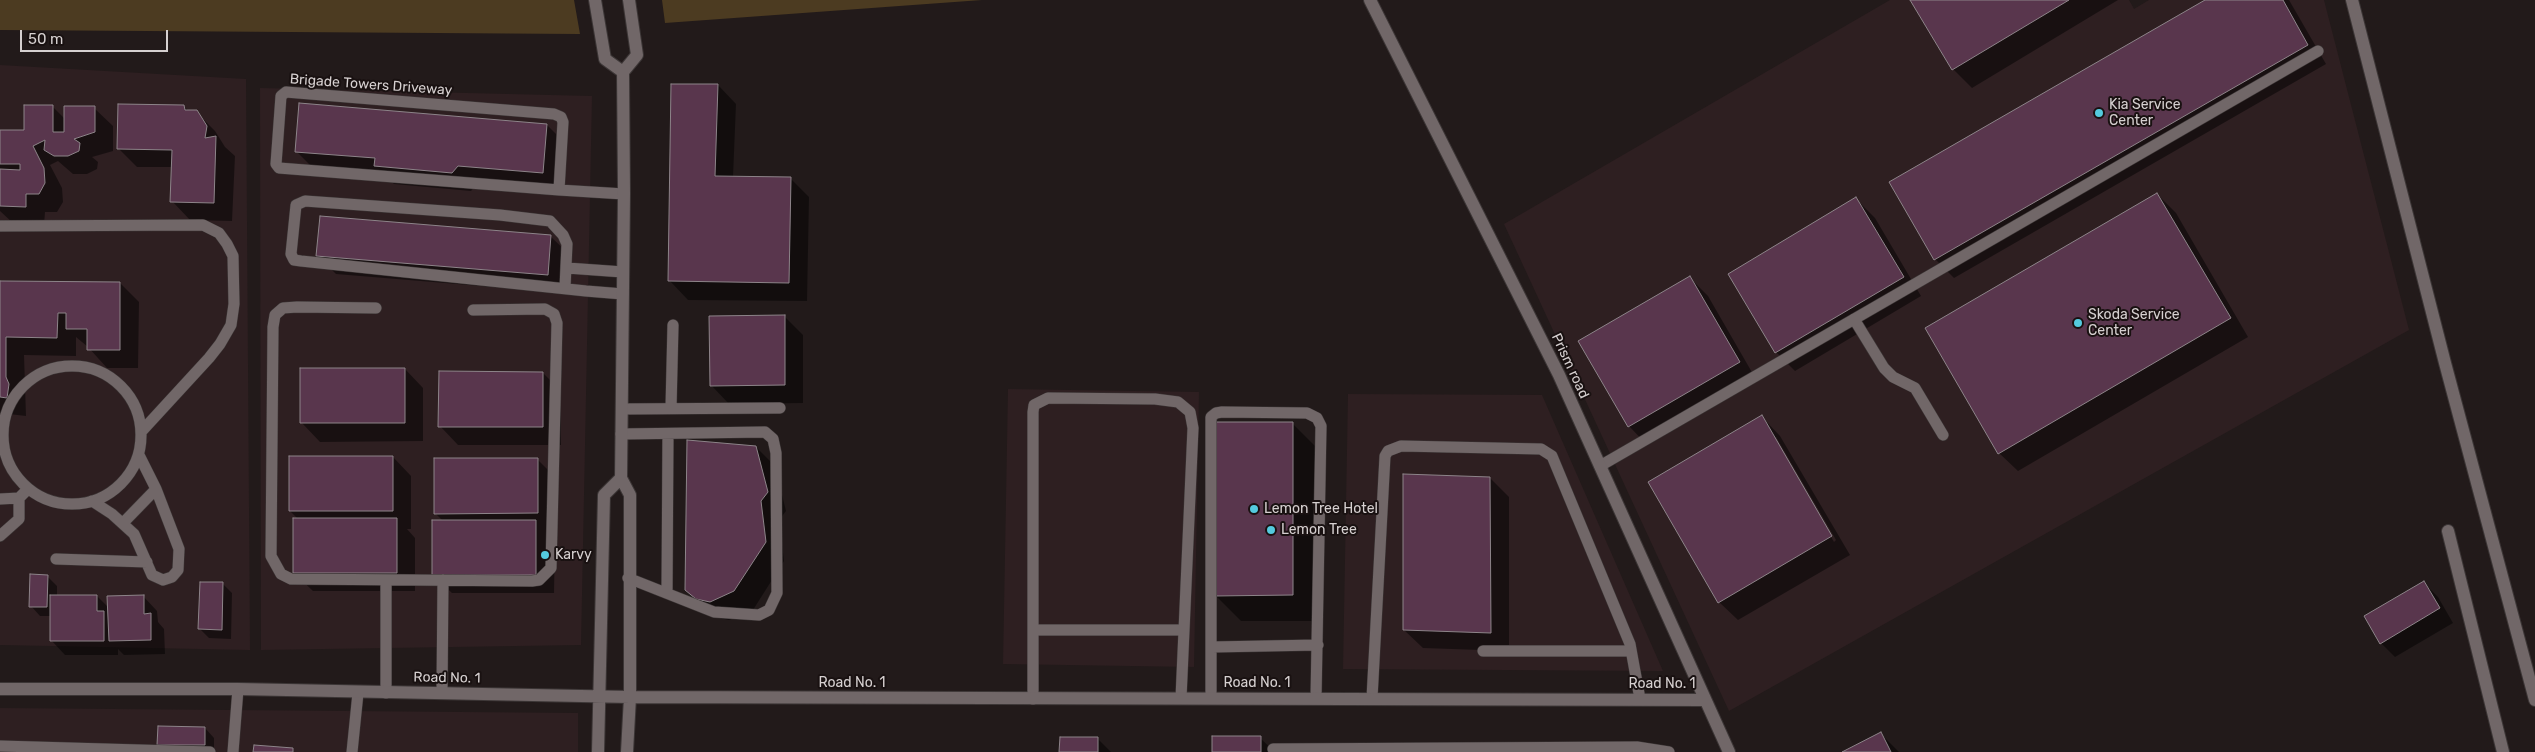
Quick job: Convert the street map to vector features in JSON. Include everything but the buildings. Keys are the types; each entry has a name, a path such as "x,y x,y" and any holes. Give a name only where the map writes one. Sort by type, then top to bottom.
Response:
{"street":[{"path":"595,0 605,59 623,72"},
{"path":"627,752 630,697 628,578 630,495 621,478 624,194 623,72 637,55 629,0"},
{"name":"Prism road","path":"1370,0 1559,375 1729,752"},
{"path":"2352,0 2445,363 2535,700"},
{"path":"598,752 604,495 621,478"},
{"path":"2448,532 2503,752"},
{"name":"Road No. 1","path":"0,689 238,689 358,693 442,692 630,697 1704,700"}],"lane":[{"path":"1600,466 2318,50"},
{"name":"Brigade Towers Driveway","path":"559,190 563,122 561,117 554,114 286,92 281,96 276,164 279,168 559,190 624,194"},
{"path":"565,288 567,244 563,235 550,221 500,215 305,201 298,202 295,210 291,254 294,260 623,294"},
{"path":"0,226 204,224 219,233 227,244 233,256 234,304 231,325 220,344 141,432"},
{"path":"567,268 623,272"},
{"path":"376,308 283,308 275,316 273,327 271,556 281,574 290,579 539,580 550,568 557,324 554,314 545,309 473,310"},
{"path":"1854,318 1884,368 1893,377 1915,388 1943,436"},
{"path":"671,408 673,325"},
{"path":"62,367 85,367 107,375 125,390 137,410 141,432 139,455 129,475 112,491 92,501 70,504 47,500 28,489 13,472 4,451 2,428 9,406 22,387 40,374 62,367"},
{"path":"1033,699 1033,412 1034,405 1048,398 1155,399 1178,402 1190,412 1193,428 1181,698"},
{"path":"622,409 780,408"},
{"path":"1212,698 1212,417 1222,412 1307,413 1317,418 1321,426 1316,698"},
{"path":"621,434 766,432 774,439 776,453 777,593 769,610 759,615 714,612 628,578"},
{"path":"666,592 668,434"},
{"path":"1372,698 1385,456 1396,447 1541,449 1552,456 1631,651 1640,700"},
{"path":"92,501 134,534 152,575 163,580 172,577 178,570 179,549 156,488 139,455"},
{"path":"122,523 156,488"},
{"path":"0,499 19,498 28,489"},
{"path":"0,536 19,519 19,498"},
{"path":"56,560 146,562"},
{"path":"386,580 386,693"},
{"path":"442,692 443,580"},
{"path":"1033,630 1184,630"},
{"path":"1212,647 1318,645"},
{"path":"1483,651 1631,651"},
{"path":"233,752 238,689"},
{"path":"352,752 358,693"},
{"path":"0,746 116,751 210,752"},
{"path":"1273,750 1637,747 1669,752"}],"shaded area":[{"path":"0,0 574,0 580,34 0,30"},
{"path":"662,0 982,0 665,23"},
{"path":"1890,0 2129,0 2134,9 2149,0 2324,0 2409,330 1729,711 1504,224"},
{"path":"0,65 246,79 250,650 0,645"},
{"path":"260,88 592,96 581,645 261,650"},
{"path":"1008,389 1199,392 1194,667 1003,664"},
{"path":"1348,394 1542,395 1663,671 1343,669"},
{"path":"0,708 578,713 578,752 0,752"}],"place":[{"name":"Kia Service Center","path":"2099,113"},
{"name":"Skoda Service Center","path":"2078,323"},
{"name":"Lemon Tree Hotel","path":"1254,509"},
{"name":"Lemon Tree","path":"1271,530"},
{"name":"Karvy","path":"545,555"}]}
